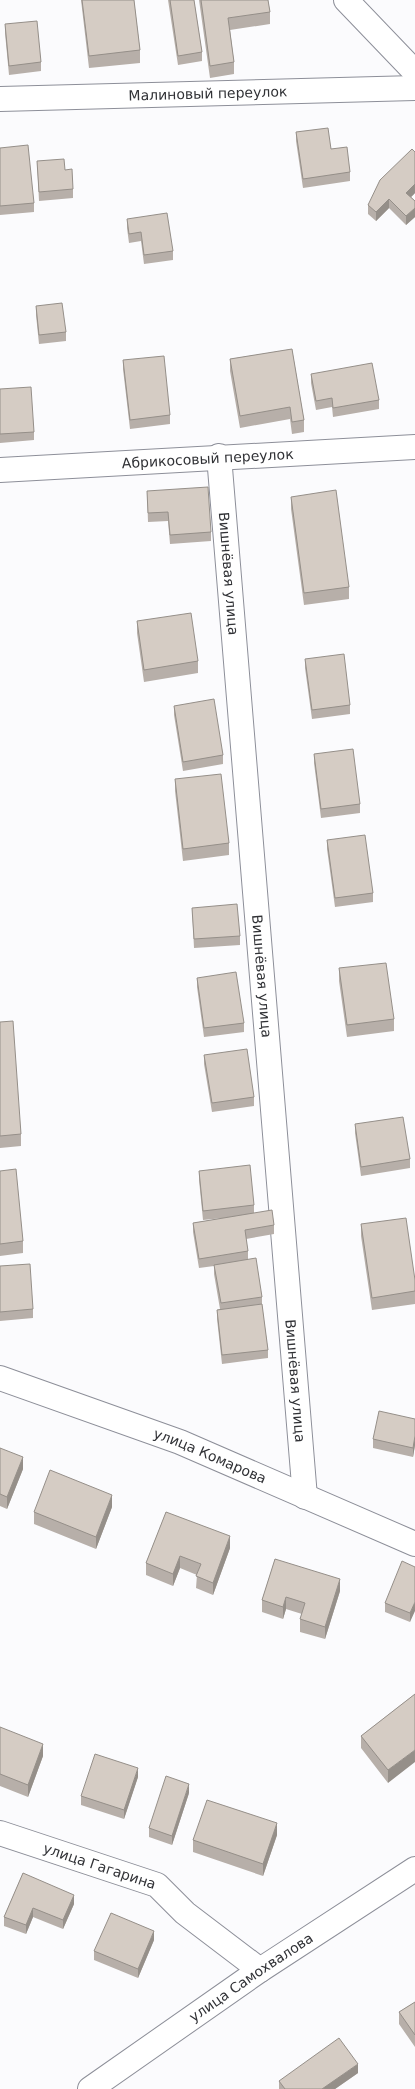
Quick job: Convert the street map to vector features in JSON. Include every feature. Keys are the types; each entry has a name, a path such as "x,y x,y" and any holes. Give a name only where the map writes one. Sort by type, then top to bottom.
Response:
{"street":[{"path":"346,0 415,72"},
{"name":"Малиновый переулок","path":"0,99 415,88"},
{"name":"Абрикосовый переулок","path":"0,470 219,456 415,447"},
{"name":"Вишнёвая улица","path":"219,456 305,1497"},
{"name":"улица Комарова","path":"0,1378 180,1442 415,1544"},
{"name":"улица Гагарина","path":"0,1833 158,1885 185,1913 260,1970"},
{"name":"улица Самохвалова","path":"90,2089 260,1970 415,1869"}],"building":[{"path":"82,0 134,0 140,50 89,56"},
{"path":"170,0 194,0 202,52 178,56"},
{"path":"201,0 268,0 270,12 228,18 234,62 210,66"},
{"path":"37,21 41,62 9,66 5,24"},
{"path":"328,128 331,149 347,147 350,172 303,179 296,132"},
{"path":"28,145 34,203 0,206 0,148"},
{"path":"412,149 415,152 415,184 406,193 415,201 415,208 406,216 389,199 376,212 368,205 380,180"},
{"path":"64,159 65,170 72,169 73,189 39,192 37,161"},
{"path":"167,213 173,251 144,255 141,232 129,234 127,219"},
{"path":"62,303 66,332 39,335 36,306"},
{"path":"292,349 304,420 292,422 290,407 240,416 230,359"},
{"path":"164,356 170,415 130,420 123,360"},
{"path":"372,363 379,400 333,408 332,398 316,401 311,374"},
{"path":"31,387 34,432 0,434 0,389"},
{"path":"208,487 211,532 170,535 168,512 148,513 147,491"},
{"path":"336,490 349,587 304,593 291,497"},
{"path":"191,613 198,661 144,670 137,621"},
{"path":"344,654 350,705 312,710 305,659"},
{"path":"214,699 223,755 183,762 174,706"},
{"path":"353,749 360,804 321,809 314,754"},
{"path":"221,774 229,843 183,849 175,779"},
{"path":"365,835 373,893 335,898 327,840"},
{"path":"237,904 240,936 194,939 192,908"},
{"path":"386,963 394,1019 347,1025 339,968"},
{"path":"236,972 244,1023 204,1028 197,978"},
{"path":"13,1021 21,1134 0,1136 0,1022"},
{"path":"247,1049 254,1097 212,1103 204,1055"},
{"path":"403,1117 410,1159 361,1167 355,1124"},
{"path":"250,1165 254,1205 203,1211 199,1171"},
{"path":"16,1169 23,1241 0,1244 0,1171"},
{"path":"272,1210 274,1225 245,1230 248,1251 199,1259 193,1223"},
{"path":"406,1218 415,1291 372,1298 361,1224"},
{"path":"256,1258 262,1297 221,1303 214,1265"},
{"path":"30,1264 33,1309 0,1312 0,1266"},
{"path":"262,1304 268,1350 222,1355 217,1310"},
{"path":"379,1411 415,1419 413,1448 373,1439"},
{"path":"0,1448 23,1457 7,1497 0,1494"},
{"path":"50,1470 112,1495 96,1537 34,1512"},
{"path":"166,1512 230,1536 213,1583 196,1576 201,1564 180,1556 173,1574 146,1563"},
{"path":"275,1559 340,1579 325,1627 300,1619 305,1603 286,1597 283,1607 262,1600"},
{"path":"402,1561 415,1567 415,1602 410,1613 385,1603"},
{"path":"415,1694 415,1750 388,1770 361,1736"},
{"path":"0,1727 43,1744 28,1785 0,1774"},
{"path":"95,1754 138,1768 124,1810 81,1796"},
{"path":"166,1776 189,1784 172,1836 149,1828"},
{"path":"207,1800 277,1823 263,1864 193,1840"},
{"path":"23,1873 74,1895 63,1920 33,1908 26,1925 4,1917"},
{"path":"111,1913 154,1931 138,1969 94,1951"},
{"path":"415,2002 415,2035 399,2012"},
{"path":"339,2038 358,2064 322,2089 285,2089 279,2081"}]}
